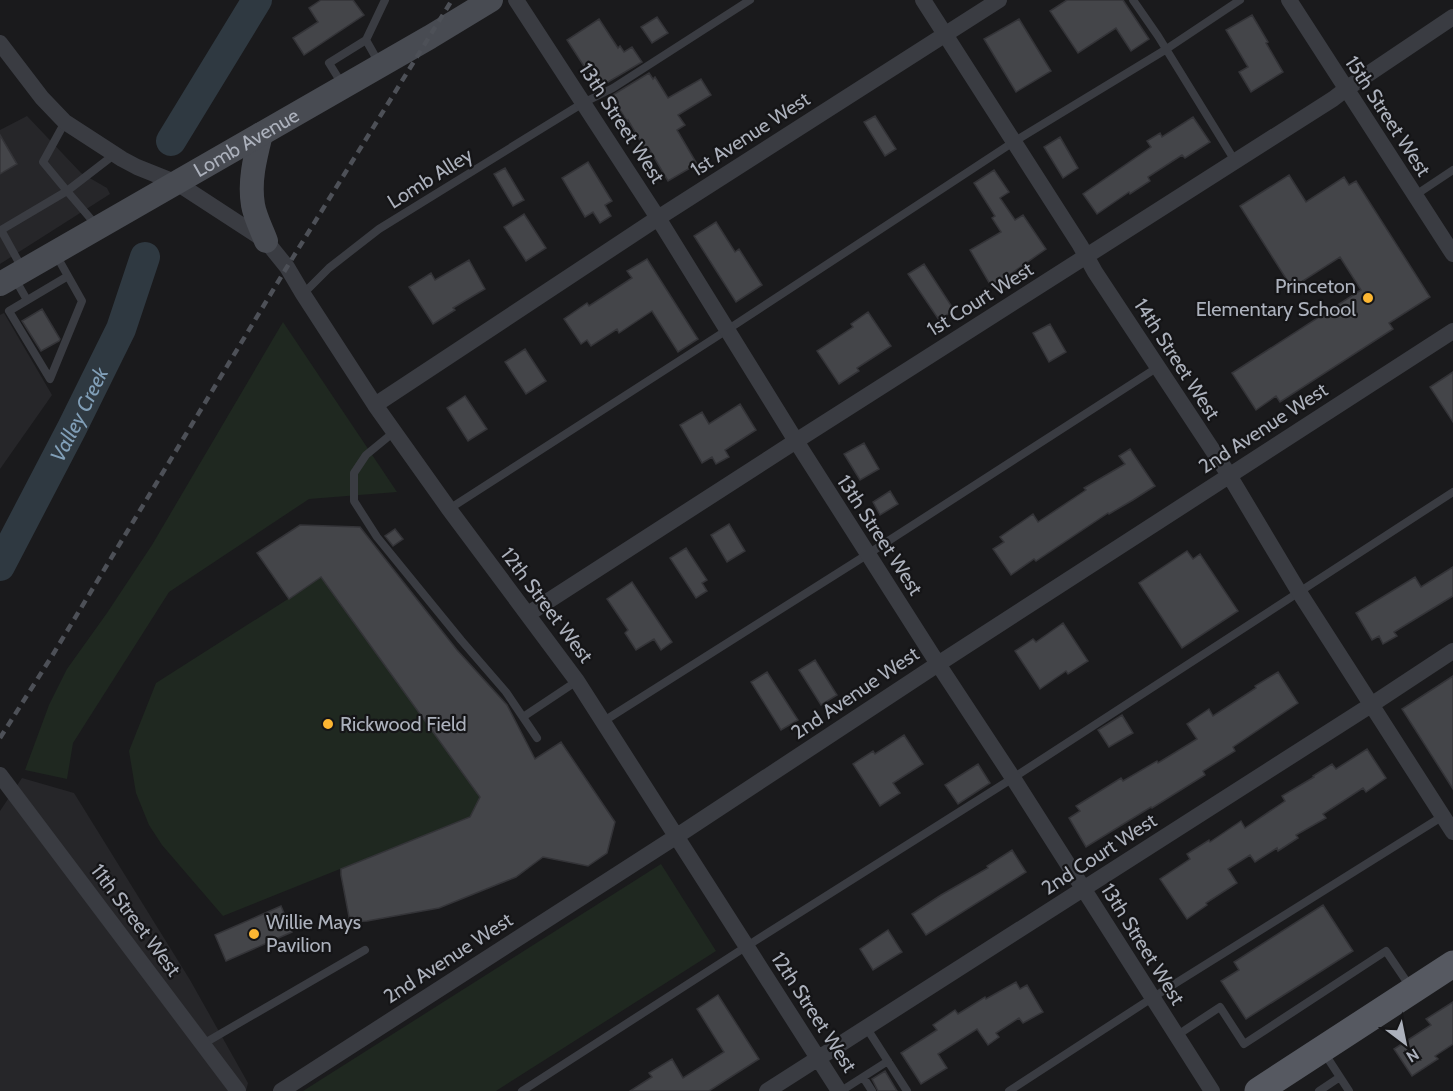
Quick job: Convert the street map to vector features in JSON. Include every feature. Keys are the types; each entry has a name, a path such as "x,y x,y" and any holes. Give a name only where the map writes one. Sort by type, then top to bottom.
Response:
{"main road":[{"name":"Lomb Avenue","path":"12,277 381,66 491,0"},
{"path":"261,134 251,186 254,207 266,241"},
{"path":"1258,1091 1453,964"}],"street":[{"name":"13th Street West","path":"516,0 658,218 795,441 1212,1091"},
{"name":"14th Street West","path":"923,0 1229,475 1299,592 1453,832"},
{"name":"1st Avenue West","path":"375,405 658,218 999,0"},
{"name":"15th Street West","path":"1289,0 1453,254"},
{"name":"1st Court West","path":"528,614 795,441 1333,99 1453,17"},
{"name":"12th Street West","path":"0,43 42,98 64,122 137,167 177,183 266,241 287,267 375,405 604,721 840,1091"},
{"name":"2nd Avenue West","path":"281,1091 1453,331"},
{"name":"2nd Court West","path":"767,1091 1453,651"},
{"name":"11th Street West","path":"0,775 238,1091"}],"lane":[{"path":"344,87 329,63 366,40 385,0"},
{"name":"Lomb Alley","path":"303,294 329,268 379,229 583,103 613,88 750,0"},
{"path":"1133,0 1158,36 1235,161"},
{"path":"449,509 1015,141 1165,50 1240,0"},
{"path":"366,40 381,66"},
{"path":"64,122 43,162 98,228"},
{"path":"27,300 12,277 1,230 67,191 115,154"},
{"path":"1414,196 1453,170"},
{"path":"55,253 68,276 82,301 50,379 9,311 68,276"},
{"path":"604,721 1158,367"},
{"path":"394,432 366,455 354,473 354,501 377,537 506,692 537,738"},
{"path":"522,1091 1013,778 1453,492"},
{"path":"523,717 577,681"},
{"path":"1009,1091 1152,998 1443,816"},
{"path":"203,1044 365,950"},
{"path":"1176,1036 1220,1007 1244,1044 1386,951 1413,990"},
{"path":"866,1028 888,1061 896,1081 907,1091"},
{"path":"1322,1049 1349,1091"},
{"path":"840,1091 888,1061"},
{"path":"863,1077 872,1091"},
{"path":"1318,1091 1340,1077"}],"shaded area":[{"path":"27,116 81,173 107,188 110,194 0,264 0,130"},
{"path":"4,313 52,395 0,469 0,315"},
{"path":"283,322 397,492 309,499 169,592 73,743 67,779 25,770 49,705 67,669 152,545"},
{"name":"Rickwood Field","path":"300,525 360,527 457,650 507,705 556,799 539,757 561,742 615,822 607,853 588,866 543,857 516,877 439,908 367,921 350,922 340,869 223,916 162,845 149,825 136,793 129,751 156,683 288,599 257,553"},
{"path":"22,778 74,793 190,980 248,1083 246,1091 0,1091 0,811"},
{"path":"661,864 716,951 496,1091 303,1091"}],"building":[{"path":"321,0 353,0 364,15 304,55 293,38 318,22 309,8"},
{"path":"1067,0 1123,0 1149,39 1131,51 1116,28 1078,53 1050,11"},
{"path":"1252,15 1283,72 1251,92 1239,72 1248,67 1226,30"},
{"path":"657,17 668,33 652,43 641,27"},
{"path":"599,19 618,48 620,46 624,52 632,47 642,62 598,88 567,40"},
{"path":"1019,19 1051,71 1016,92 984,39"},
{"path":"649,73 653,79 655,77 668,98 701,79 711,95 678,115 685,125 677,130 697,164 668,181 648,147 645,149 611,96"},
{"path":"875,116 896,149 885,156 864,122"},
{"path":"1193,117 1210,142 1185,158 1182,155 1148,177 1150,181 1097,214 1083,194 1151,147 1147,141 1160,133 1162,137"},
{"path":"0,135 17,164 0,174"},
{"path":"1060,137 1078,168 1063,178 1044,147"},
{"path":"588,162 612,201 605,205 611,216 600,223 593,212 585,217 562,178"},
{"path":"505,168 524,200 513,206 494,174"},
{"path":"994,170 1009,192 1000,198 1015,220 1023,215 1046,249 991,286 970,250 1001,232 992,218 995,216 974,183"},
{"path":"1289,175 1306,202 1344,177 1349,185 1356,181 1430,297 1389,323 1393,329 1280,402 1276,396 1256,410 1232,373 1361,290 1340,257 1292,288 1240,206"},
{"path":"524,214 546,248 526,261 504,227"},
{"path":"716,222 735,252 739,249 762,285 736,302 694,236"},
{"path":"647,259 698,339 678,352 652,311 619,333 617,329 591,346 587,340 581,344 564,319 587,303 589,306 632,278 627,271"},
{"path":"469,260 485,289 453,308 455,310 433,324 409,287 431,273 435,280"},
{"path":"924,264 954,310 939,320 908,274"},
{"path":"42,309 60,339 41,351 22,321"},
{"path":"868,312 891,346 857,368 859,371 839,384 817,351 853,327 851,324"},
{"path":"1050,324 1066,352 1049,362 1033,333"},
{"path":"525,349 546,381 526,394 505,362"},
{"path":"1453,372 1453,422 1430,387"},
{"path":"465,396 487,429 468,441 447,408"},
{"path":"740,404 756,430 725,450 729,457 716,464 712,457 702,463 680,425 702,412 709,424"},
{"path":"864,443 879,469 860,480 844,454"},
{"path":"1130,449 1155,486 1011,575 993,549 1004,542 1000,537 1033,514 1038,522 1086,490 1084,488 1125,464 1119,456"},
{"path":"890,491 898,504 880,515 873,502"},
{"path":"729,524 745,551 727,562 711,535"},
{"path":"300,525 360,527 457,650 507,705 535,759 561,742 615,822 607,853 588,866 543,857 516,877 439,908 350,922 341,869 470,817 480,797 321,577 289,599 257,553"},
{"path":"395,529 403,539 393,546 385,536"},
{"path":"686,548 707,580 702,583 707,591 696,598 670,558"},
{"path":"1187,551 1193,559 1200,554 1238,611 1182,648 1139,583"},
{"path":"1453,567 1453,596 1394,632 1397,636 1383,644 1379,636 1372,640 1356,613 1415,577 1421,587"},
{"path":"632,582 672,642 661,650 654,639 636,650 625,633 628,630 607,599"},
{"path":"1063,623 1088,661 1068,674 1066,671 1040,689 1015,651 1033,639 1036,642"},
{"path":"815,660 837,695 821,705 799,670"},
{"path":"767,672 798,720 781,730 751,682"},
{"path":"1278,672 1298,703 1233,747 1235,751 1203,771 1205,775 1086,847 1069,818 1080,811 1076,806 1121,778 1123,781 1197,739 1187,724 1209,709 1213,716"},
{"path":"1453,676 1453,789 1402,709"},
{"path":"1122,715 1133,733 1109,747 1098,730"},
{"path":"904,735 923,764 893,783 900,793 880,806 853,764 873,751 875,754"},
{"path":"1367,749 1386,778 1366,792 1363,788 1323,814 1326,818 1296,835 1298,838 1278,851 1277,848 1255,862 1250,855 1228,869 1237,883 1206,903 1207,905 1187,919 1160,879 1190,859 1187,854 1209,840 1210,842 1241,821 1245,828 1285,801 1282,796 1332,764 1336,769"},
{"path":"978,764 990,783 958,804 945,785"},
{"path":"1012,850 1026,872 926,935 912,914 988,868 987,866"},
{"path":"1323,905 1353,951 1246,1019 1221,981 1239,970 1234,962"},
{"name":"Willie Mays Pavilion","path":"281,906 292,932 226,961 215,935"},
{"path":"888,930 902,952 873,970 860,949"},
{"path":"1016,982 1020,989 1027,985 1043,1012 1023,1023 1019,1018 996,1033 999,1037 988,1045 977,1029 938,1054 947,1068 921,1084 901,1053 937,1030 933,1025 955,1010 958,1014 985,997 986,999"},
{"path":"718,995 759,1059 709,1091 630,1091 652,1077 649,1073 672,1059 683,1078 724,1052 697,1009"},
{"path":"1453,1002 1453,1044 1435,1056 1438,1059 1412,1076 1394,1049 1431,1025 1426,1019"},
{"path":"885,1071 897,1091 878,1091 872,1079"}],"waterway":[{"name":"Valley Creek","path":"171,141 257,0"},
{"name":"Valley Creek","path":"0,566 121,329 145,257"}],"railway":[{"path":"0,738 452,0"}],"place":[{"name":"Princeton Elementary School","path":"1368,298"},
{"name":"Rickwood Field","path":"328,724"},
{"name":"Willie Mays Pavilion","path":"254,934"}]}
